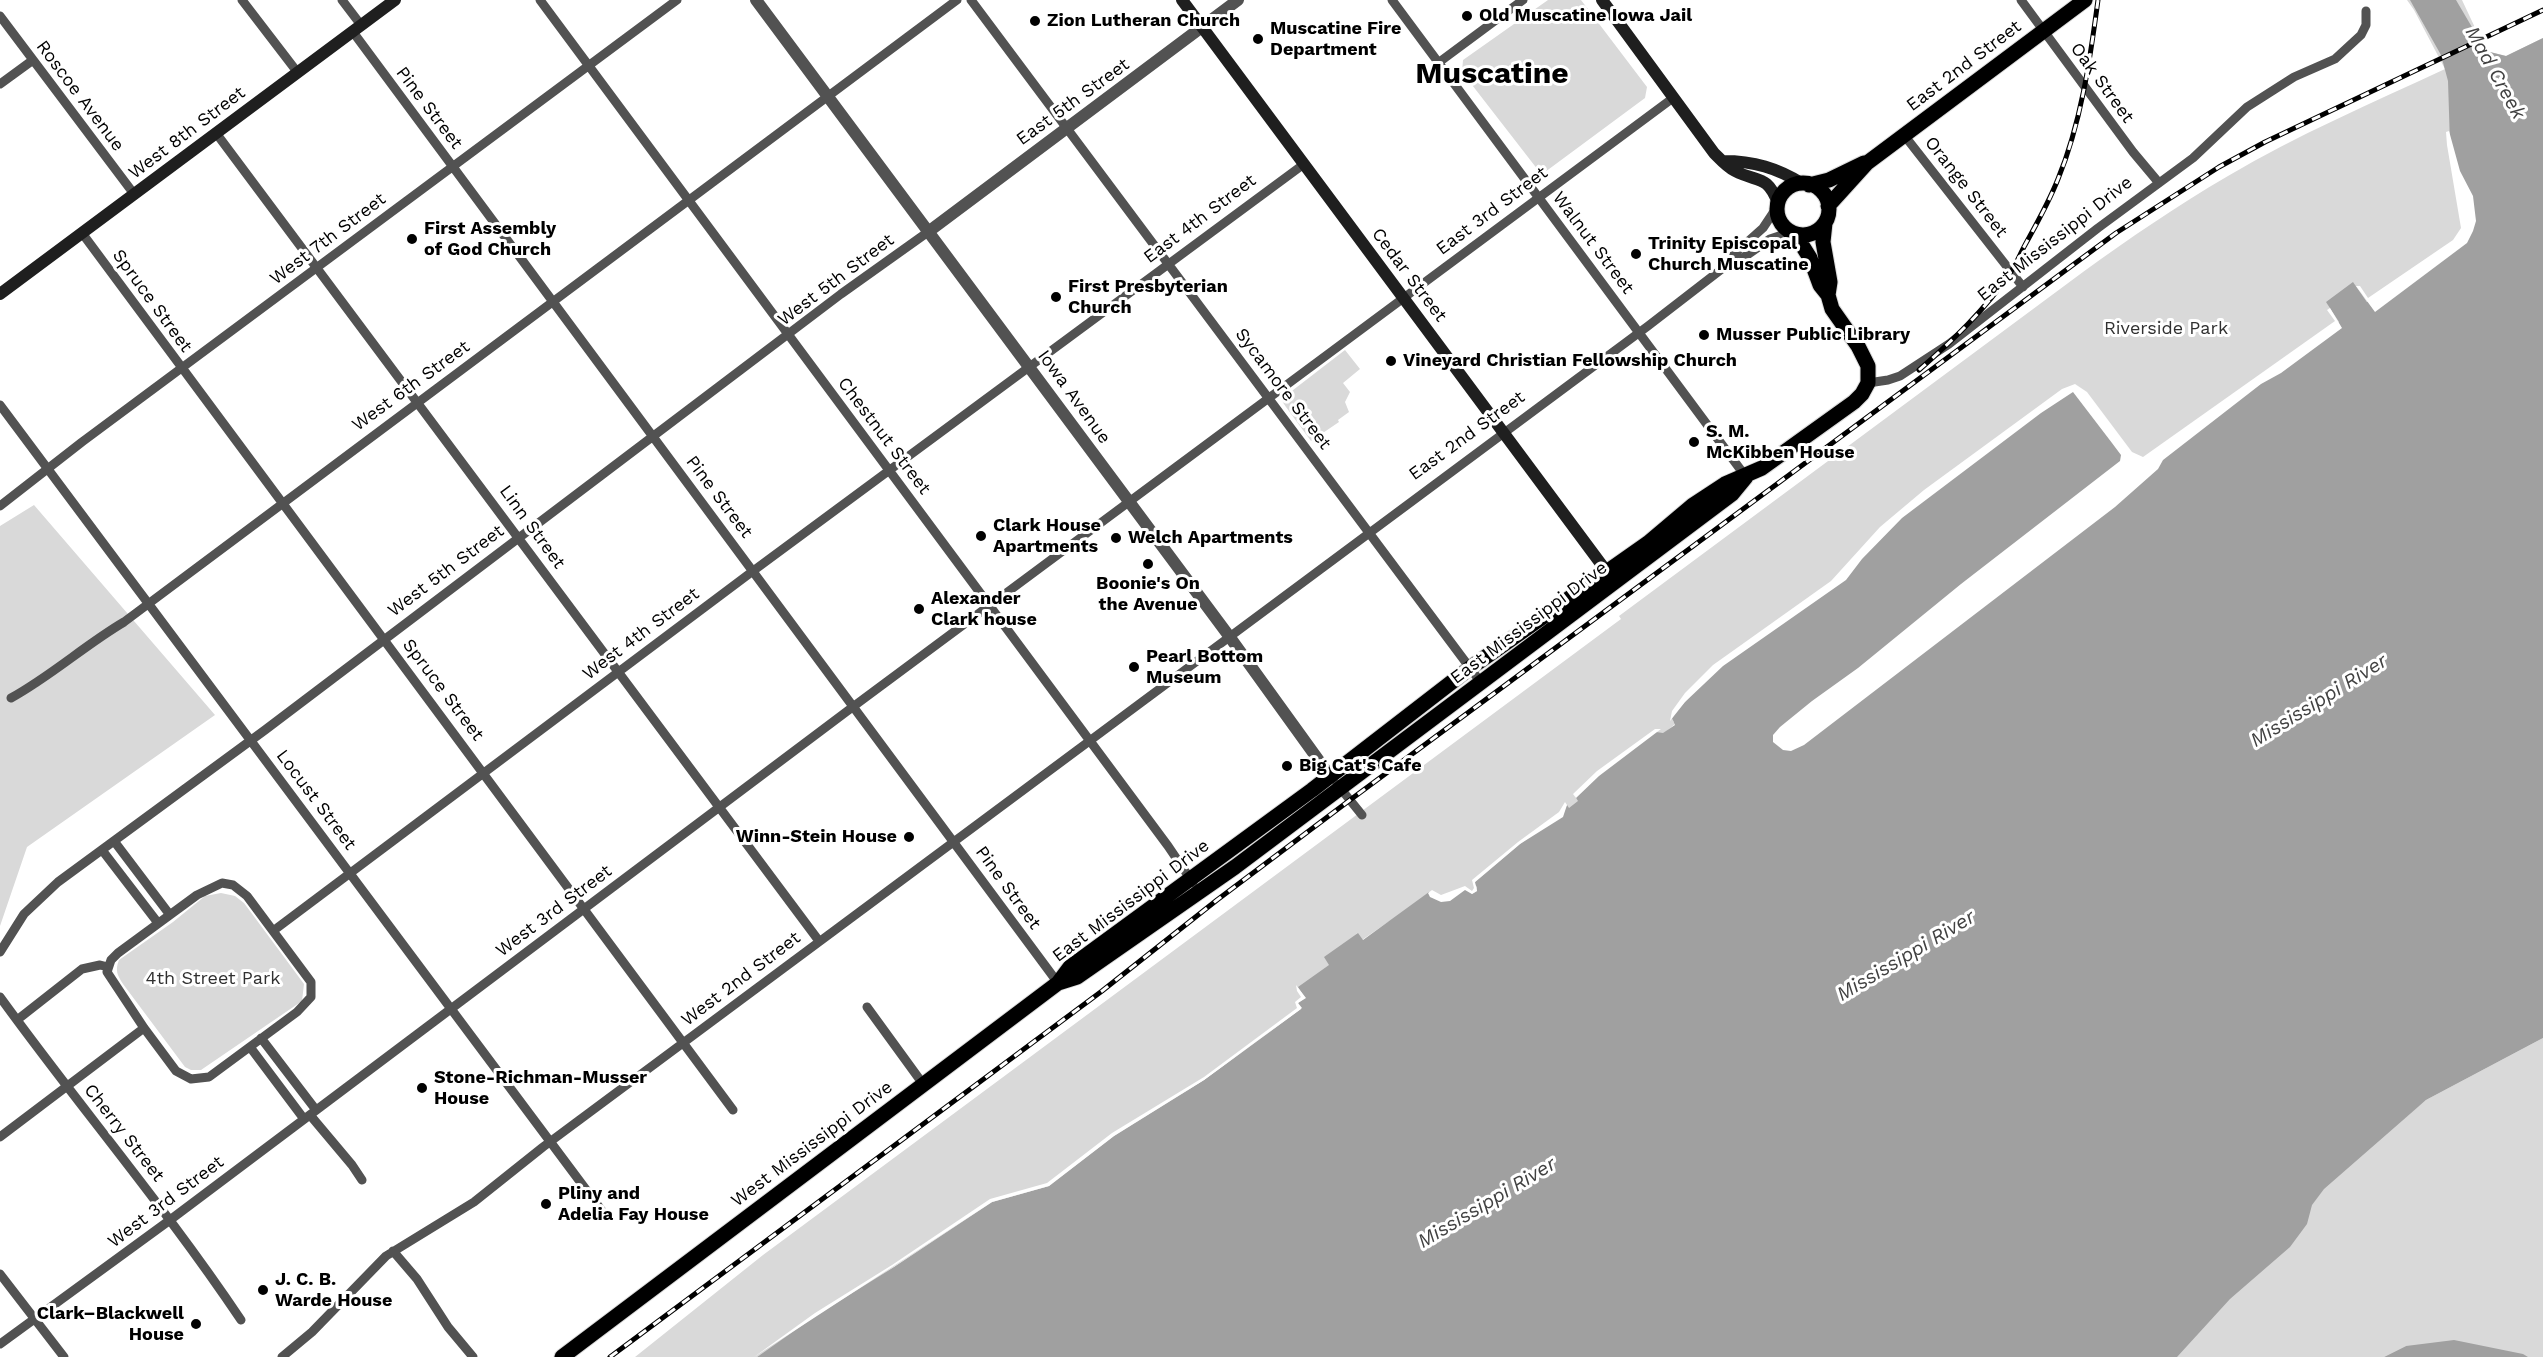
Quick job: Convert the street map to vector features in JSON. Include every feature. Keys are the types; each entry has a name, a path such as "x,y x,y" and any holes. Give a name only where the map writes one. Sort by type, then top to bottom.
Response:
{"main road":[{"name":"West 8th Street","path":"0,294 395,0"},
{"name":"Cedar Street","path":"1182,0 1607,572"},
{"path":"1602,0 1714,153 1735,171 1768,184 1777,205 1780,222 1793,233 1810,258 1820,285 1828,295 1832,309 1863,355 1868,366 1868,383"},
{"name":"East 2nd Street","path":"1828,206 1867,163 2085,0"},
{"path":"1723,161 1738,161 1775,168 1822,193 1828,206 1823,242 1830,282 1828,295"},
{"name":"East 2nd Street","path":"1806,184 1829,180 1851,168 1867,163"},
{"path":"1777,205 1784,191 1806,184"},
{"path":"1793,233 1814,233 1825,223"},
{"name":"East Mississippi Drive","path":"1058,982 1070,967 1330,776 1470,668 1648,543 1693,505 1725,484 1746,477 1844,410 1862,394 1868,383"},
{"name":"East Mississippi Drive","path":"1058,982 1077,977 1200,892 1482,684 1732,494 1746,477"},
{"name":"West Mississippi Drive","path":"561,1357 1058,982"}],"street":[{"path":"242,0 298,73"},
{"name":"Pine Street","path":"342,0 357,29 453,167 1058,982"},
{"name":"Chestnut Street","path":"540,0 990,605 1200,892"},
{"name":"West 7th Street","path":"0,506 677,0"},
{"name":"Iowa Avenue","path":"756,0 1030,366 1330,776 1362,815"},
{"name":"West 6th Street","path":"11,698 37,684 78,651 148,603 957,0"},
{"name":"Sycamore Street","path":"972,0 1482,684"},
{"name":"East 5th Street","path":"928,232 1238,0"},
{"name":"Walnut Street","path":"1392,0 1746,477"},
{"path":"1438,63 1523,0"},
{"name":"Oak Street","path":"2021,0 2133,152 2159,183"},
{"name":"East Mississippi Drive","path":"1868,383 1900,376 1949,345 2098,228 2193,158 2247,107 2294,77 2335,59 2361,35 2366,25 2366,11"},
{"name":"Roscoe Avenue","path":"0,16 134,194"},
{"path":"0,84 33,60"},
{"name":"East 3rd Street","path":"1128,502 1673,98"},
{"name":"Linn Street","path":"216,134 318,267 819,941"},
{"name":"Orange Street","path":"1904,135 2024,287"},
{"name":"East 4th Street","path":"1030,366 1304,164"},
{"name":"East 2nd Street","path":"1229,636 1639,333 1726,265 1735,253 1763,228 1777,205"},
{"name":"West 5th Street","path":"0,952 34,904 58,882 841,294 928,232"},
{"name":"Spruce Street","path":"82,233 685,1042 733,1110"},
{"name":"East 2nd Street","path":"1726,265 1737,262 1770,239 1793,233"},
{"name":"West 4th Street","path":"273,931 1030,366"},
{"name":"Locust Street","path":"0,405 605,1215"},
{"name":"West 3rd Street","path":"0,1344 36,1320 170,1220 1128,502"},
{"name":"West 2nd Street","path":"282,1357 312,1332 369,1271 393,1251 474,1202 819,941 1229,636"},
{"path":"114,841 170,915"},
{"path":"102,850 158,923"},
{"path":"227,883 240,889 311,982 312,990 307,1004 209,1077 196,1079 183,1076 176,1071 107,975 108,967 118,953 158,923 211,886 227,883"},
{"path":"16,1020 82,969 100,965 108,967"},
{"name":"Cherry Street","path":"0,997 170,1220 241,1320"},
{"path":"867,1007 922,1084"},
{"path":"0,1137 144,1028"},
{"path":"261,1038 310,1114"},
{"path":"250,1047 310,1114 362,1180"},
{"path":"393,1251 417,1279 448,1327 473,1357"},
{"path":"0,1274 64,1357"}],"green space":[{"path":"1548,0 1581,0 1647,87 1645,98 1545,172 1538,170 1462,72 1463,60"},
{"name":"Riverside Park","path":"2407,0 2462,0 2486,51 2506,56 2543,38 2465,229 2455,242 2367,302 2353,283 2339,322 2143,461 1833,583 1673,721 1675,724 1612,778 1597,853 1388,922 1362,940 1357,933 1348,971 1254,1044 1049,1186 992,1202 757,1357 635,1357 763,1255 1621,619 1619,616 2136,234 2254,161 2445,69"},
{"path":"1345,350 1360,369 1343,383 1350,392 1345,402 1349,412 1338,420 1339,422 1311,441 1282,401 1284,397"},
{"path":"34,505 215,715 27,847 0,926 0,526"},
{"name":"4th Street Park","path":"221,893 235,896 244,903 304,984 302,1001 201,1070 191,1070 185,1067 123,984 117,967 119,960 205,896"},
{"path":"2543,1038 2543,1357 2467,1357 2406,1346 2384,1357 2145,1357 2276,1222 2426,1100"}],"water":[{"path":"2410,0 2456,0 2486,51 2506,56 2543,38 2543,1038 2426,1100 2324,1189 2312,1205 2307,1224 2290,1247 2230,1299 2177,1357 757,1357 817,1315 992,1202 1049,1186 1114,1136 1204,1080 1301,1009 1298,1003 1305,998 1298,987 1329,965 1324,957 1358,933 1363,940 1429,892 1441,898 1465,889 1472,894 1477,891 1474,883 1520,844 1561,814 1567,805 1569,808 1578,801 1575,796 1599,773 1656,732 1663,733 1675,725 1672,718 1675,713 1715,668 1833,583 1882,529 2075,386 2130,455 2143,461 2339,322 2326,302 2353,282 2367,302 2455,242 2465,229 2450,144 2448,81 2441,55"},
{"path":"2454,1340 2523,1354 2528,1357 2384,1357 2406,1346"}],"pier":[{"path":"2449,131 2460,171 2473,196 2476,221 2473,231 2467,243 2375,312 2356,286 2360,286 2368,298 2453,240 2461,228 2447,145 2446,132"},
{"path":"2330,308 2342,328 2281,373 2261,384 2163,460 2158,469 2115,507 1804,745 1791,751 1783,750 1773,742 1773,735 1812,701 1858,668 1961,584 2120,461 2121,455 2073,392 2041,413 1902,518 1862,559 1846,580 1723,666 1685,702 1670,721 1672,711 1685,693 1713,665 1831,581 1880,527 1924,490 2062,389 2075,384 2087,392 2132,452 2143,457 2335,321 2327,310"},
{"path":"1655,729 1661,729 1599,776 1576,798 1573,794 1597,771"},
{"path":"1565,802 1567,805 1563,817 1520,844 1475,882 1477,891 1472,894 1465,890 1450,901 1441,902 1430,897 1428,893 1432,890 1441,895 1465,886 1472,891 1474,888 1472,880 1559,812"},
{"path":"1296,985 1306,998 1298,1003 1302,1008 1204,1080 1114,1136 1049,1186 992,1202 754,1357 815,1313 892,1265 990,1199 1047,1183 1112,1133 1204,1077 1297,1008 1295,1002 1301,997"}],"railway":[{"path":"1919,370 1944,348 1990,300 2014,267 2047,204 2066,158 2079,114 2098,0"},
{"path":"610,1357 1102,991 1217,900 1350,800 2116,233 2219,167 2265,142 2543,10"}],"place":[{"name":"Old Muscatine Iowa Jail","path":"1467,16"},
{"name":"Zion Lutheran Church","path":"1035,21"},
{"name":"Muscatine Fire Department","path":"1258,39"},
{"name":"First Assembly of God Church","path":"412,239"},
{"name":"Trinity Episcopal Church Muscatine","path":"1636,254"},
{"name":"First Presbyterian Church","path":"1056,297"},
{"name":"Musser Public Library","path":"1704,335"},
{"name":"Vineyard Christian Fellowship Church","path":"1391,361"},
{"name":"S. M. McKibben House","path":"1694,442"},
{"name":"Clark House Apartments","path":"981,536"},
{"name":"Welch Apartments","path":"1116,538"},
{"name":"Boonie's On the Avenue","path":"1148,564"},
{"name":"Alexander Clark house","path":"919,609"},
{"name":"Pearl Bottom Museum","path":"1134,667"},
{"name":"Big Cat's Cafe","path":"1287,766"},
{"name":"Winn-Stein House","path":"909,837"},
{"name":"Stone-Richman-Musser House","path":"422,1088"},
{"name":"Pliny and Adelia Fay House","path":"546,1204"},
{"name":"J. C. B. Warde House","path":"263,1290"},
{"name":"Clark–Blackwell House","path":"196,1324"}],"district":[{"name":"Muscatine","path":"1492,74"}],"water label":[{"name":"Mad Creek","path":"2495,73"},
{"name":"Mississippi River","path":"2319,701"},
{"name":"Mississippi River","path":"1906,956"},
{"name":"Mississippi River","path":"1487,1203"}]}
